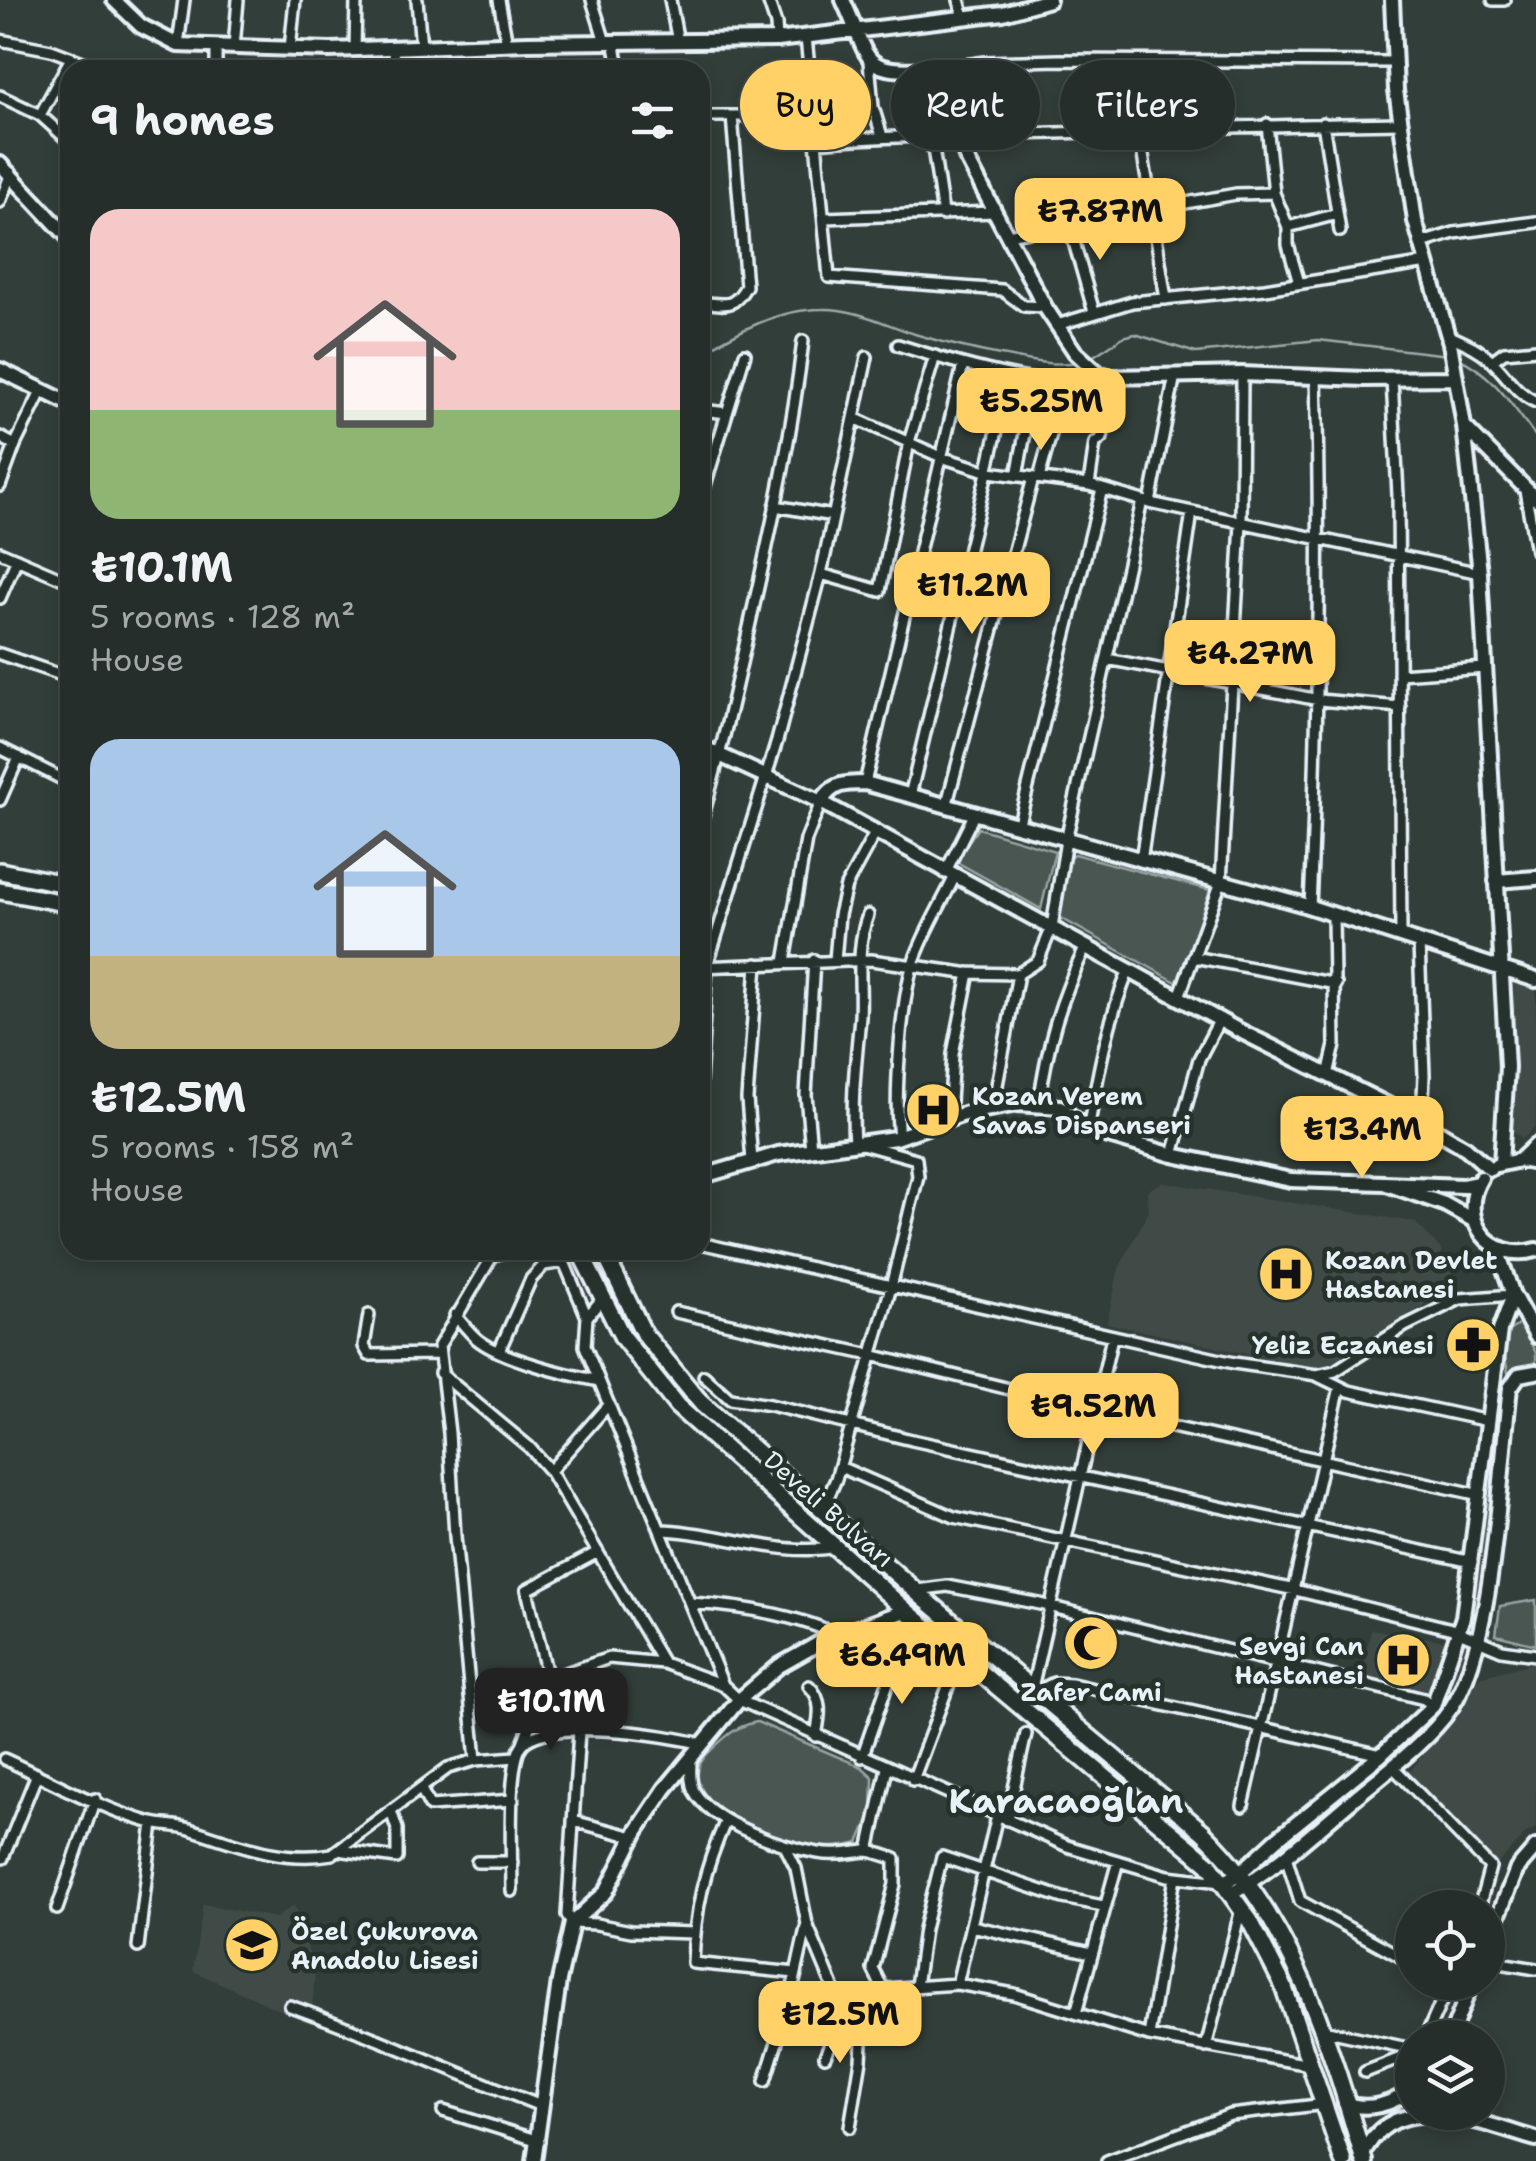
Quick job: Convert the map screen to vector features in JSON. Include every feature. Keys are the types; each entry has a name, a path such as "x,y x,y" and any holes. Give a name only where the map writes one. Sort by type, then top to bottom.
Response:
{"highway":[{"path":"0,871 60,883"},
{"path":"0,891 60,902"},
{"name":"Develi Bulvarı","path":"584,1260 628,1346 677,1406 906,1610 1197,1854 1228,1888 1284,1984 1343,2161"},
{"name":"Develi Bulvarı","path":"608,1260 636,1322 676,1376 719,1420 1203,1832 1246,1877 1288,1945 1363,2158"}],"street":[{"path":"114,0 141,26 178,45 356,50 777,40 964,18 1049,0"},
{"path":"178,45 184,0"},
{"path":"234,48 238,0"},
{"path":"290,49 295,0"},
{"path":"356,0 356,50"},
{"path":"417,0 422,47"},
{"path":"499,0 507,44"},
{"path":"592,0 616,60"},
{"path":"670,0 678,42"},
{"path":"768,0 777,40"},
{"path":"844,0 869,60"},
{"path":"959,0 964,18"},
{"path":"1392,0 1401,123 1422,243 1449,339 1464,426 1480,574 1506,1067 1495,1166"},
{"path":"1493,0 1504,0"},
{"path":"806,37 808,60"},
{"path":"0,40 52,50 76,60"},
{"path":"216,47 216,60"},
{"path":"393,48 394,60"},
{"path":"1040,61 1394,62"},
{"path":"40,115 60,78"},
{"path":"871,84 882,136"},
{"path":"0,96 40,115 60,133"},
{"path":"710,116 740,116"},
{"path":"710,303 730,304 738,300 746,286 732,116"},
{"path":"1235,126 1401,123"},
{"path":"1267,124 1274,194 1288,227 1288,245 1299,283"},
{"path":"1323,124 1340,231"},
{"path":"871,137 891,136"},
{"path":"817,150 829,277 992,288 1002,290 1024,306 1045,306"},
{"path":"933,150 943,215"},
{"path":"965,150 1045,306 1075,352 1100,373 1392,379 1454,374"},
{"path":"1142,150 1166,299"},
{"path":"0,202 5,168"},
{"path":"5,168 60,227"},
{"path":"1007,236 1236,194 1274,194"},
{"path":"824,218 995,212"},
{"path":"1288,227 1337,214"},
{"path":"1422,243 1454,234 1536,222"},
{"path":"1069,225 1094,312"},
{"path":"1057,325 1132,302 1299,283 1427,262"},
{"path":"1449,339 1475,348 1492,361 1518,394 1536,402"},
{"path":"710,793 775,506 804,341"},
{"path":"898,345 1010,376 1064,383 1088,382 1100,373"},
{"path":"1492,361 1504,352 1536,350"},
{"path":"710,468 745,354"},
{"path":"820,574 880,591 909,442 935,356"},
{"path":"710,945 766,778 820,574 866,357"},
{"path":"864,783 963,365"},
{"path":"0,370 60,399"},
{"path":"1089,485 1095,444 1102,438 1100,373"},
{"path":"1179,998 1221,882 1241,523 1242,374"},
{"path":"910,796 1010,376"},
{"path":"710,966 859,960 968,974 1018,974 1038,961 1052,927 1066,840 1175,376"},
{"path":"1310,907 1321,540 1316,377"},
{"path":"1392,379 1398,558 1401,937"},
{"path":"946,806 1064,383"},
{"path":"0,486 42,390"},
{"path":"710,410 726,414"},
{"path":"854,418 941,457 989,472 1089,485 1146,502 1480,574"},
{"path":"1017,476 1027,423"},
{"path":"1464,426 1536,499"},
{"path":"0,437 15,445"},
{"path":"1525,488 1536,551"},
{"path":"1018,827 1102,489"},
{"path":"775,506 833,516"},
{"path":"1140,861 1192,512"},
{"path":"0,552 60,578"},
{"path":"0,598 17,559"},
{"path":"0,654 60,675"},
{"path":"1107,659 1319,700 1400,707"},
{"path":"1399,674 1484,668"},
{"path":"0,748 60,778"},
{"path":"710,751 821,802 1179,998 1422,1122 1495,1166"},
{"path":"0,800 19,757"},
{"path":"785,962 806,840 821,802 831,787 864,783 1310,907 1536,980"},
{"path":"899,1137 896,1114 900,1064 913,964 974,814"},
{"path":"835,960 846,886 875,834"},
{"path":"1496,881 1536,878"},
{"path":"857,1144 859,960 861,933 868,915"},
{"path":"1328,1075 1335,1045 1333,915"},
{"path":"1419,943 1422,1122"},
{"path":"1039,1104 1060,999 1086,946"},
{"path":"1194,957 1336,984"},
{"path":"811,1150 806,1095 814,960"},
{"path":"752,1162 747,1099 756,964"},
{"path":"1088,1130 1112,1010 1130,970"},
{"path":"949,1118 954,1054 968,974"},
{"path":"996,1106 1018,974"},
{"path":"1173,1155 1199,1059 1220,1019"},
{"path":"710,1174 811,1150 899,1137 996,1106 1039,1104 1060,1107 1088,1130 1173,1155 1291,1180 1463,1186 1478,1183"},
{"path":"822,1511 840,1467 892,1287 919,1165 916,1160 857,1144"},
{"path":"1520,1160 1536,1145"},
{"path":"1536,1164 1520,1160 1495,1166 1478,1183 1472,1207 1478,1232 1497,1249 1513,1295 1536,1336"},
{"path":"1384,1183 1444,1204 1474,1220"},
{"path":"710,1245 1234,1364 1317,1375 1349,1392 1488,1421"},
{"path":"1497,1249 1522,1254 1536,1250"},
{"path":"476,1760 439,1346 490,1260"},
{"path":"499,1351 531,1279 544,1265 564,1262 587,1317 586,1346 723,1685"},
{"path":"1317,1375 1334,1371 1405,1326 1460,1299 1513,1295"},
{"path":"1246,1877 1433,1706 1464,1618 1500,1330 1513,1295"},
{"path":"587,1317 602,1299"},
{"path":"676,1312 1480,1495"},
{"path":"370,1315 364,1346 370,1354 439,1354"},
{"path":"455,1315 479,1341 499,1351 572,1376 600,1381"},
{"path":"1034,1690 1112,1337"},
{"path":"548,1680 609,1658 663,1663 723,1685 739,1700 1067,1846 1228,1888 1286,1856 1392,1766 1451,1708 1477,1642 1497,1512 1510,1388 1519,1374 1536,1372"},
{"path":"440,1373 529,1447 550,1471 663,1663"},
{"path":"704,1376 730,1398 1472,1562"},
{"path":"1243,1806 1340,1387"},
{"path":"550,1471 609,1404"},
{"path":"840,1467 954,1517 1295,1590 1536,1656"},
{"path":"661,1530 689,1531 812,1552 835,1548"},
{"path":"512,1891 516,1757 548,1680 527,1590 598,1552"},
{"path":"915,1590 947,1586 1051,1607 1424,1699 1433,1706"},
{"path":"690,1603 717,1604 812,1623 838,1635"},
{"path":"534,2161 559,1981 572,1924 606,1892 634,1837 665,1789 739,1700 779,1666 838,1635 906,1610"},
{"path":"862,1757 902,1643"},
{"path":"914,1780 951,1678"},
{"path":"1034,1690 1054,1682 1072,1684 1381,1755"},
{"path":"809,1686 816,1693 820,1712 816,1736"},
{"path":"523,1743 538,1735 626,1730 702,1744"},
{"path":"572,1924 567,1915 579,1731"},
{"path":"957,1984 984,1870 1026,1734"},
{"path":"4,1759 153,1823 186,1827 262,1852 311,1858 338,1850 448,1768 476,1760 516,1757"},
{"path":"691,1757 694,1790 726,1820 785,1846 822,1854 850,1855 869,1850 895,1860 895,1884 874,1970 883,1989"},
{"path":"1392,1766 1490,1868 1484,1890"},
{"path":"869,1850 887,1768"},
{"path":"3,1858 37,1774"},
{"path":"421,1789 430,1806 513,1800"},
{"path":"57,1909 94,1800"},
{"path":"338,1850 396,1858 397,1828 391,1811"},
{"path":"726,1820 706,1866 694,1932 693,1963 796,1973"},
{"path":"573,1821 634,1837"},
{"path":"138,1948 153,1823"},
{"path":"785,1846 796,1868 807,1924 843,2010 825,2056"},
{"path":"1505,1899 1517,1869 1536,1847"},
{"path":"1286,1856 1300,1901 1395,1954"},
{"path":"916,1986 924,1929 942,1857 1064,1898 1103,1906"},
{"path":"1076,2012 1118,1861"},
{"path":"477,1862 512,1862"},
{"path":"1149,2036 1175,1877"},
{"path":"1206,2047 1241,1908"},
{"path":"572,1924 631,1931 694,1932"},
{"path":"766,2080 807,1924"},
{"path":"972,1926 1091,1953"},
{"path":"1505,1964 1536,1970"},
{"path":"843,2010 864,2009 883,1989 957,1984 1014,1994 1149,2036 1313,2066"},
{"path":"290,2006 354,2027 541,2106"},
{"path":"850,2127 861,2060 864,2009"},
{"path":"1320,2029 1395,2045"},
{"path":"1364,2072 1395,2060"},
{"path":"1345,2102 1360,2108 1395,2097"},
{"path":"1108,2161 1230,2116 1326,2104"},
{"path":"443,2111 539,2141"},
{"path":"1363,2158 1376,2131 1395,2123"},
{"path":"1505,2129 1536,2139"}],"shaded area":[{"path":"978,828 1055,851 1041,909 955,861"},
{"path":"1074,854 1210,890 1178,983 1059,917 1069,857"},
{"path":"1514,982 1536,987 1536,1125 1523,1139 1513,1131"},
{"name":"Kozan Devlet Hastanesi","path":"1162,1182 1415,1222 1439,1247 1456,1280 1448,1290 1315,1369 1107,1323 1119,1268 1149,1211 1147,1191"},
{"path":"591,1260 599,1260 642,1337 704,1415 1154,1800 1031,1706 704,1424 664,1383 626,1331"},
{"path":"1520,1324 1536,1353 1536,1366 1521,1366 1508,1373 1507,1332"},
{"path":"1536,1600 1536,1645 1496,1635 1500,1606"},
{"name":"Sevgi Can Hastanesi","path":"1371,1629 1446,1641 1433,1693 1361,1679"},
{"path":"1536,1662 1536,1828 1525,1834 1498,1864 1407,1775 1480,1677"},
{"path":"757,1722 862,1767 873,1777 872,1812 859,1843 826,1847 768,1835 726,1813 709,1799 699,1784 699,1767 727,1736"},
{"path":"1257,1899 1312,2028 1357,2161 1350,2161 1290,1984 1248,1904"},
{"name":"Özel Çukurova Anadolu Lisesi","path":"203,1904 276,1918 294,1905 315,1972 311,2024 193,1971"}],"waterway":[{"path":"710,348 774,317 835,309 990,353 1048,363 1077,362"},
{"path":"1089,359 1123,337 1135,334 1196,353 1318,340 1448,355"},
{"path":"1456,357 1492,381 1536,437"}],"place":[{"name":"Kozan Verem Savas Dispanseri","path":"933,1110"},
{"name":"Kozan Devlet Hastanesi","path":"1286,1274"},
{"name":"Yeliz Eczanesi","path":"1473,1345"},
{"name":"Zafer Cami","path":"1091,1643"},
{"name":"Sevgi Can Hastanesi","path":"1403,1660"},
{"name":"Özel Çukurova Anadolu Lisesi","path":"252,1945"}],"district":[{"name":"Karacaoğlan","path":"1066,1801"}]}
